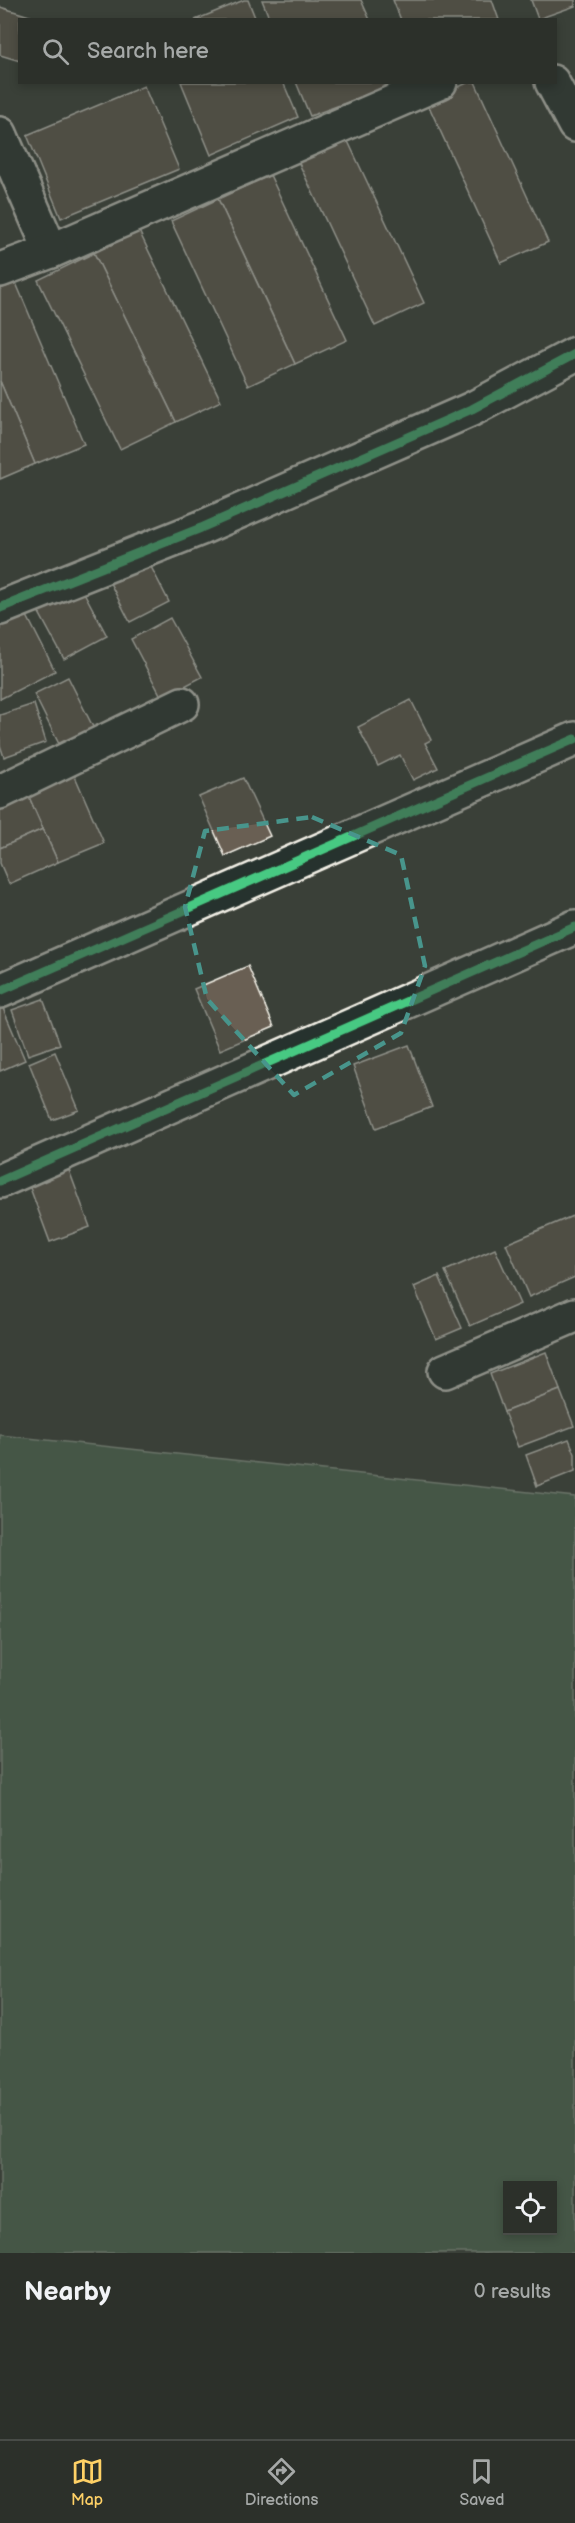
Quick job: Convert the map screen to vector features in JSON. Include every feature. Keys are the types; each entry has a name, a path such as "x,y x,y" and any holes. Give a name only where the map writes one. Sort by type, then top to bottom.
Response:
{"street":[{"path":"1,269 51,251 435,84"},
{"path":"553,84 575,125"},
{"path":"0,134 51,251"},
{"path":"0,608 201,528 472,409 575,354"},
{"path":"0,792 182,704"},
{"path":"0,991 575,739"},
{"path":"0,1180 575,927"},
{"path":"445,1371 575,1315"}],"highlighted area":[{"path":"312,817 401,855 425,966 401,1033 294,1095 207,999 185,907 205,831"}],"green space":[{"path":"0,1435 575,1497 575,2253 0,2253"}],"building":[{"path":"248,0 255,18 200,18"},
{"path":"262,0 361,0 369,18 269,18"},
{"path":"393,0 492,0 498,18 400,18"},
{"path":"531,0 575,0 575,6 538,18"},
{"path":"0,7 36,18 18,18 18,60 0,55"},
{"path":"182,84 284,84 298,117 211,155"},
{"path":"297,84 397,84 310,116"},
{"path":"465,84 476,84 548,242 501,263 427,102"},
{"path":"144,86 179,169 61,218 27,135"},
{"path":"346,137 424,303 375,326 297,159"},
{"path":"270,175 347,340 295,364 218,199"},
{"path":"218,199 295,364 248,386 171,221"},
{"path":"139,231 221,401 176,422 94,253"},
{"path":"94,253 176,422 120,449 38,280"},
{"path":"16,283 84,444 35,464 0,381 0,289"},
{"path":"0,381 35,464 0,479"},
{"path":"145,555 169,602 130,622 106,575"},
{"path":"80,585 107,636 64,659 36,607"},
{"path":"23,608 55,671 0,699 0,620"},
{"path":"170,618 202,677 162,698 131,639"},
{"path":"68,677 95,731 61,748 34,694"},
{"path":"411,700 431,740 425,743 438,768 413,780 400,755 378,766 358,727"},
{"path":"34,704 46,742 4,757 0,745 0,715"},
{"path":"74,774 104,843 58,862 28,795"},
{"path":"243,778 270,836 225,856 199,797"},
{"path":"28,795 43,829 0,848 0,806"},
{"path":"43,829 58,862 9,884 0,863 0,848"},
{"path":"248,966 274,1027 220,1050 194,989"},
{"path":"43,999 60,1044 28,1055 12,1010"},
{"path":"2,1006 25,1060 0,1071 0,1007"},
{"path":"409,1045 432,1107 376,1128 353,1066"},
{"path":"55,1052 79,1110 52,1120 29,1063"},
{"path":"66,1162 90,1227 50,1242 26,1177"},
{"path":"575,1215 575,1277 529,1297 506,1244"},
{"path":"495,1249 520,1304 470,1326 445,1271"},
{"path":"439,1276 462,1328 436,1339 414,1287"},
{"path":"546,1352 560,1390 504,1412 490,1374"},
{"path":"560,1390 574,1426 518,1447 504,1412"},
{"path":"569,1439 575,1454 575,1471 537,1486 526,1455"}],"cycle path":[{"path":"0,608 201,528 472,409 575,354"},
{"path":"0,991 575,739"},
{"path":"0,1181 575,927"}]}
